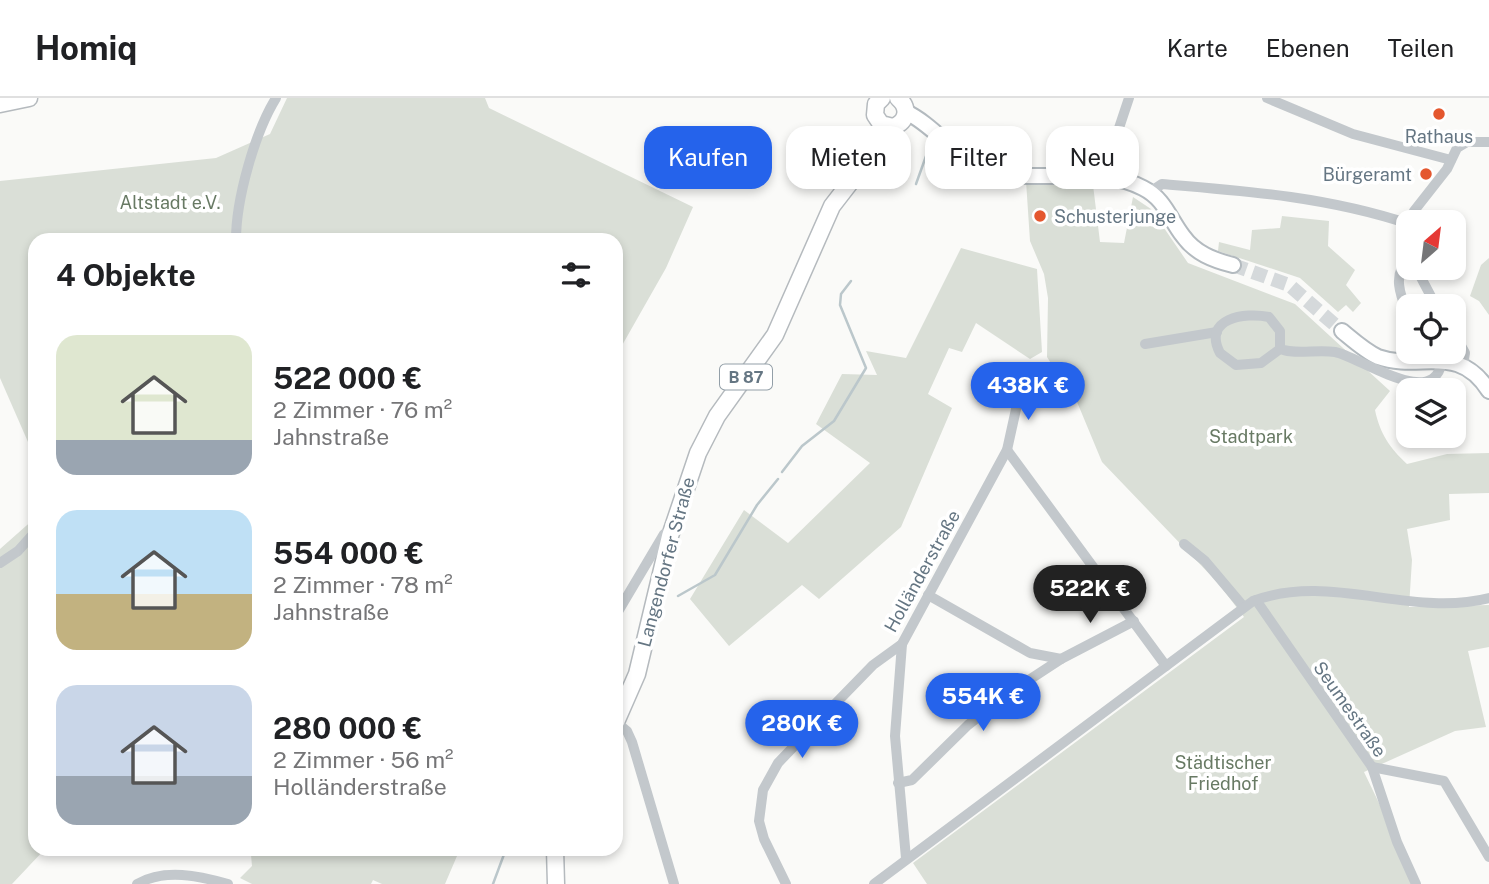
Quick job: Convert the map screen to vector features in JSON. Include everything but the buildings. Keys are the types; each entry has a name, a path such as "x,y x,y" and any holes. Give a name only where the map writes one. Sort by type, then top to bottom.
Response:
{"main road":[{"path":"0,104 29,98"},
{"path":"861,98 890,108 930,129 990,171 1046,175"},
{"name":"Langendorfer Straße","path":"623,706 637,674 670,536 690,472 717,416 775,335 799,285 826,217 873,153 890,108"},
{"path":"1139,187 1163,203 1191,246 1209,257 1233,265"},
{"path":"1342,331 1380,357 1396,358"},
{"path":"1459,364 1480,377 1489,391"},
{"path":"555,856 556,884"}],"street":[{"path":"236,233 236,221 261,125 276,98"},
{"path":"1120,126 1129,98"},
{"path":"1267,98 1353,134 1451,160"},
{"path":"1415,210 1461,144 1489,142"},
{"path":"1150,192 1162,184 1258,192 1337,203 1375,211 1396,219"},
{"path":"1280,349 1280,331 1269,317 1232,317 1223,323 1217,332 1220,353 1236,365 1261,363 1280,349 1335,352 1392,376 1424,383 1438,373 1441,364"},
{"path":"1144,344 1217,332"},
{"name":"Holländerstraße","path":"786,884 764,839 759,821 763,790 778,763 873,664 902,644 1007,450 1020,391"},
{"path":"1007,450 1166,666"},
{"path":"623,603 664,534 670,536"},
{"path":"0,563 28,540"},
{"path":"1184,544 1205,561 1244,606"},
{"path":"874,884 1244,606 1256,600 1308,591 1348,593 1420,603 1455,604 1489,598"},
{"path":"928,595 1030,653 1061,659"},
{"name":"Seumestraße","path":"1256,600 1373,767 1397,842 1416,884"},
{"path":"898,783 912,780 968,725 1061,659 1134,621"},
{"path":"902,644 895,736 906,858"},
{"path":"623,728 632,742 674,884"},
{"path":"1373,767 1444,781 1489,857"},
{"path":"137,884 150,877 170,874 228,884"}],"green space":[{"name":"Altstadt e.V.","path":"287,98 485,98 489,108 644,183 644,189 656,189 693,207 666,268 623,344 623,233 28,233 28,442 0,378 0,181 216,158 270,134"},
{"name":"Stadtpark","path":"1032,181 1046,182 1046,189 1093,189 1100,242 1124,243 1133,197 1151,209 1188,263 1295,304 1390,391 1375,410 1386,440 1407,464 1447,454 1489,453 1489,493 1449,494 1450,520 1407,529 1412,560 1409,607 1489,605 1489,647 1468,651 1486,727 1455,731 1364,772 1418,884 927,884 913,863 1244,617 1218,583 1102,462 1065,373 1054,368 1047,357 1048,298 1044,274 1030,241 1027,189 1032,189"},
{"path":"1282,216 1329,221 1328,246 1355,270 1346,285 1361,303 1353,312 1346,305 1338,312 1300,278 1218,251 1219,242 1250,250 1252,230 1280,228"},
{"path":"961,248 1037,269 1042,352 1030,359 976,323 962,352 949,348 928,394 952,408 901,527 819,599 802,585 729,646 690,599 744,510 788,543 870,463 816,424 842,374 877,375 866,351 906,358"},
{"path":"1489,258 1489,315 1479,301 1470,296 1481,265"},
{"path":"28,524 28,856 38,856 12,884 0,884 0,549"},
{"path":"251,856 457,856 445,884 382,884 373,880 371,884 252,884 240,878 252,866"}],"waterway":[{"path":"916,184 925,159"},
{"path":"782,472 802,446 834,421 866,368 840,305 841,294 851,281"},
{"path":"678,596 715,575 757,505 778,479"},
{"path":"493,884 503,856"}],"tunnel":[{"path":"1233,265 1289,285 1342,331"}],"place":[{"name":"Rathaus","path":"1439,114"},
{"name":"Bürgeramt","path":"1426,174"},
{"name":"Schusterjunge","path":"1040,216"}],"park label":[{"name":"Städtischer Friedhof","path":"1223,772"}]}
